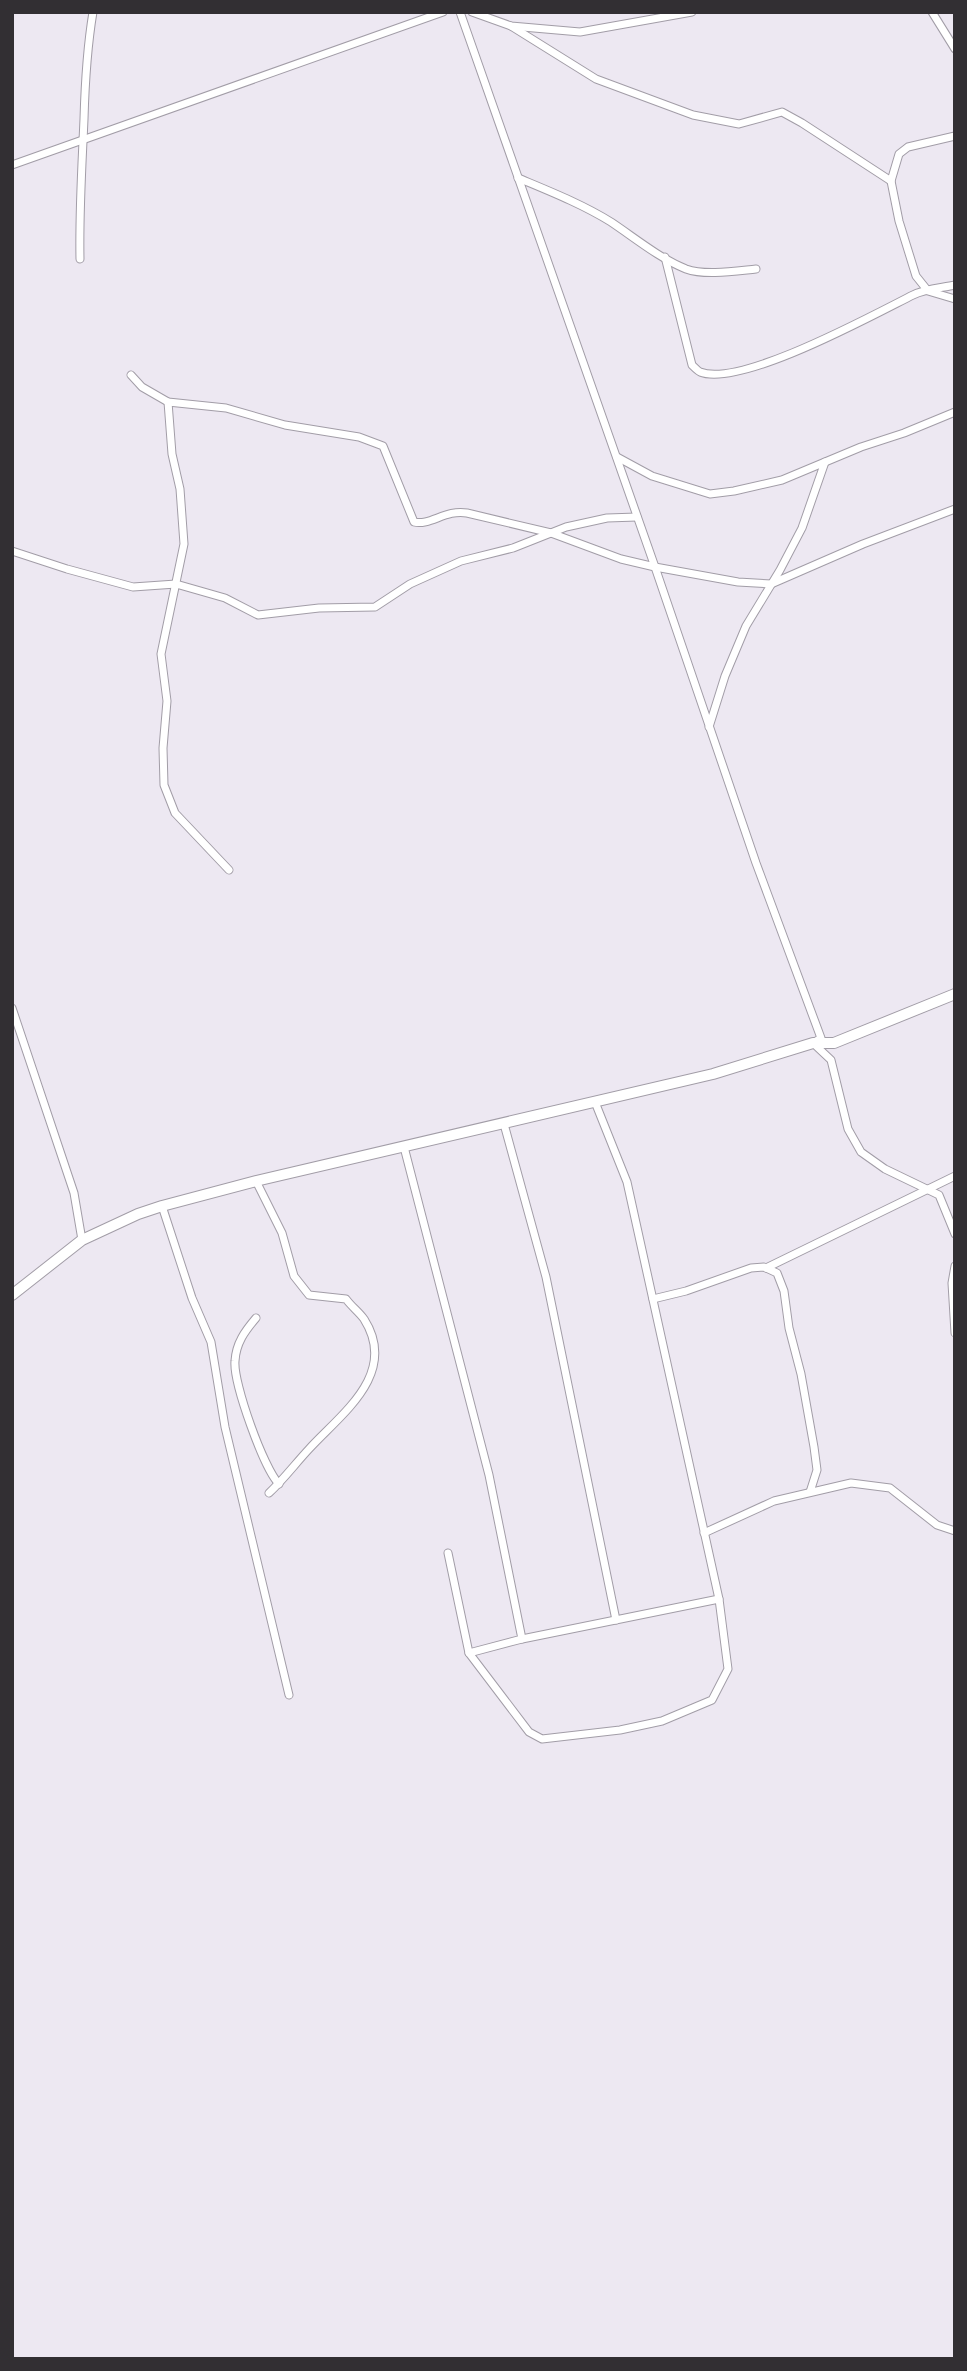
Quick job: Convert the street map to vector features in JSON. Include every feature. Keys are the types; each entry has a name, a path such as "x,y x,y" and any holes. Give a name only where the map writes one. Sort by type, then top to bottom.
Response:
{"main road":[{"path":"12,1294 82,1240 162,1206 256,1181 713,1074 813,1043 834,1043 955,994"}],"street":[{"path":"80,259 79,196 86,52 93,12"},
{"path":"12,165 443,12"},
{"path":"460,12 756,863 821,1038 813,1043 831,1060 848,1129 861,1153 885,1169 939,1195 955,1234"},
{"path":"472,12 512,26 596,79 693,114 738,124 782,112 891,181"},
{"path":"512,26 580,32 692,12"},
{"path":"932,12 955,49"},
{"path":"955,136 908,147 899,154 891,181 899,221 916,276 928,291 955,299"},
{"path":"518,178 580,205 687,269 727,272 756,269"},
{"path":"665,257 692,365 699,372 725,374 774,359 822,341 915,294 955,285"},
{"path":"131,375 142,387 168,402 226,408 285,425 359,437 383,446 414,522 420,523 456,511 551,533 621,559 738,582 771,584 863,544 955,509"},
{"path":"168,402 172,454 180,489 184,544 161,654 167,701 163,748 164,785 175,813 229,870"},
{"path":"616,457 652,476 710,494 782,480 955,412"},
{"path":"709,727 725,676 746,626 802,528 825,462"},
{"path":"12,551 133,587 176,584 225,598 258,615 319,608 375,607 410,584 461,561 513,548 566,527 607,518 637,517"},
{"path":"12,1008 74,1193 82,1240"},
{"path":"448,1553 469,1653 529,1732 542,1739 620,1730 662,1721 712,1700 727,1669 719,1599 627,1182 595,1102"},
{"path":"504,1124 546,1277 616,1620"},
{"path":"404,1147 489,1475 522,1639"},
{"path":"766,1268 955,1176"},
{"path":"256,1181 282,1233 294,1276 309,1295 346,1299 364,1320 376,1351 371,1373 356,1402 270,1493"},
{"path":"162,1206 192,1298 211,1342 225,1427 289,1695"},
{"path":"955,1266 952,1283 955,1333"},
{"path":"653,1299 686,1291 751,1268 766,1268 777,1273 784,1290 817,1470 810,1492"},
{"path":"256,1318 241,1337 235,1363 260,1452 270,1475 279,1484"},
{"path":"704,1533 774,1501 852,1483 890,1488 937,1525 955,1531"},
{"path":"469,1653 522,1639 719,1599"}]}
